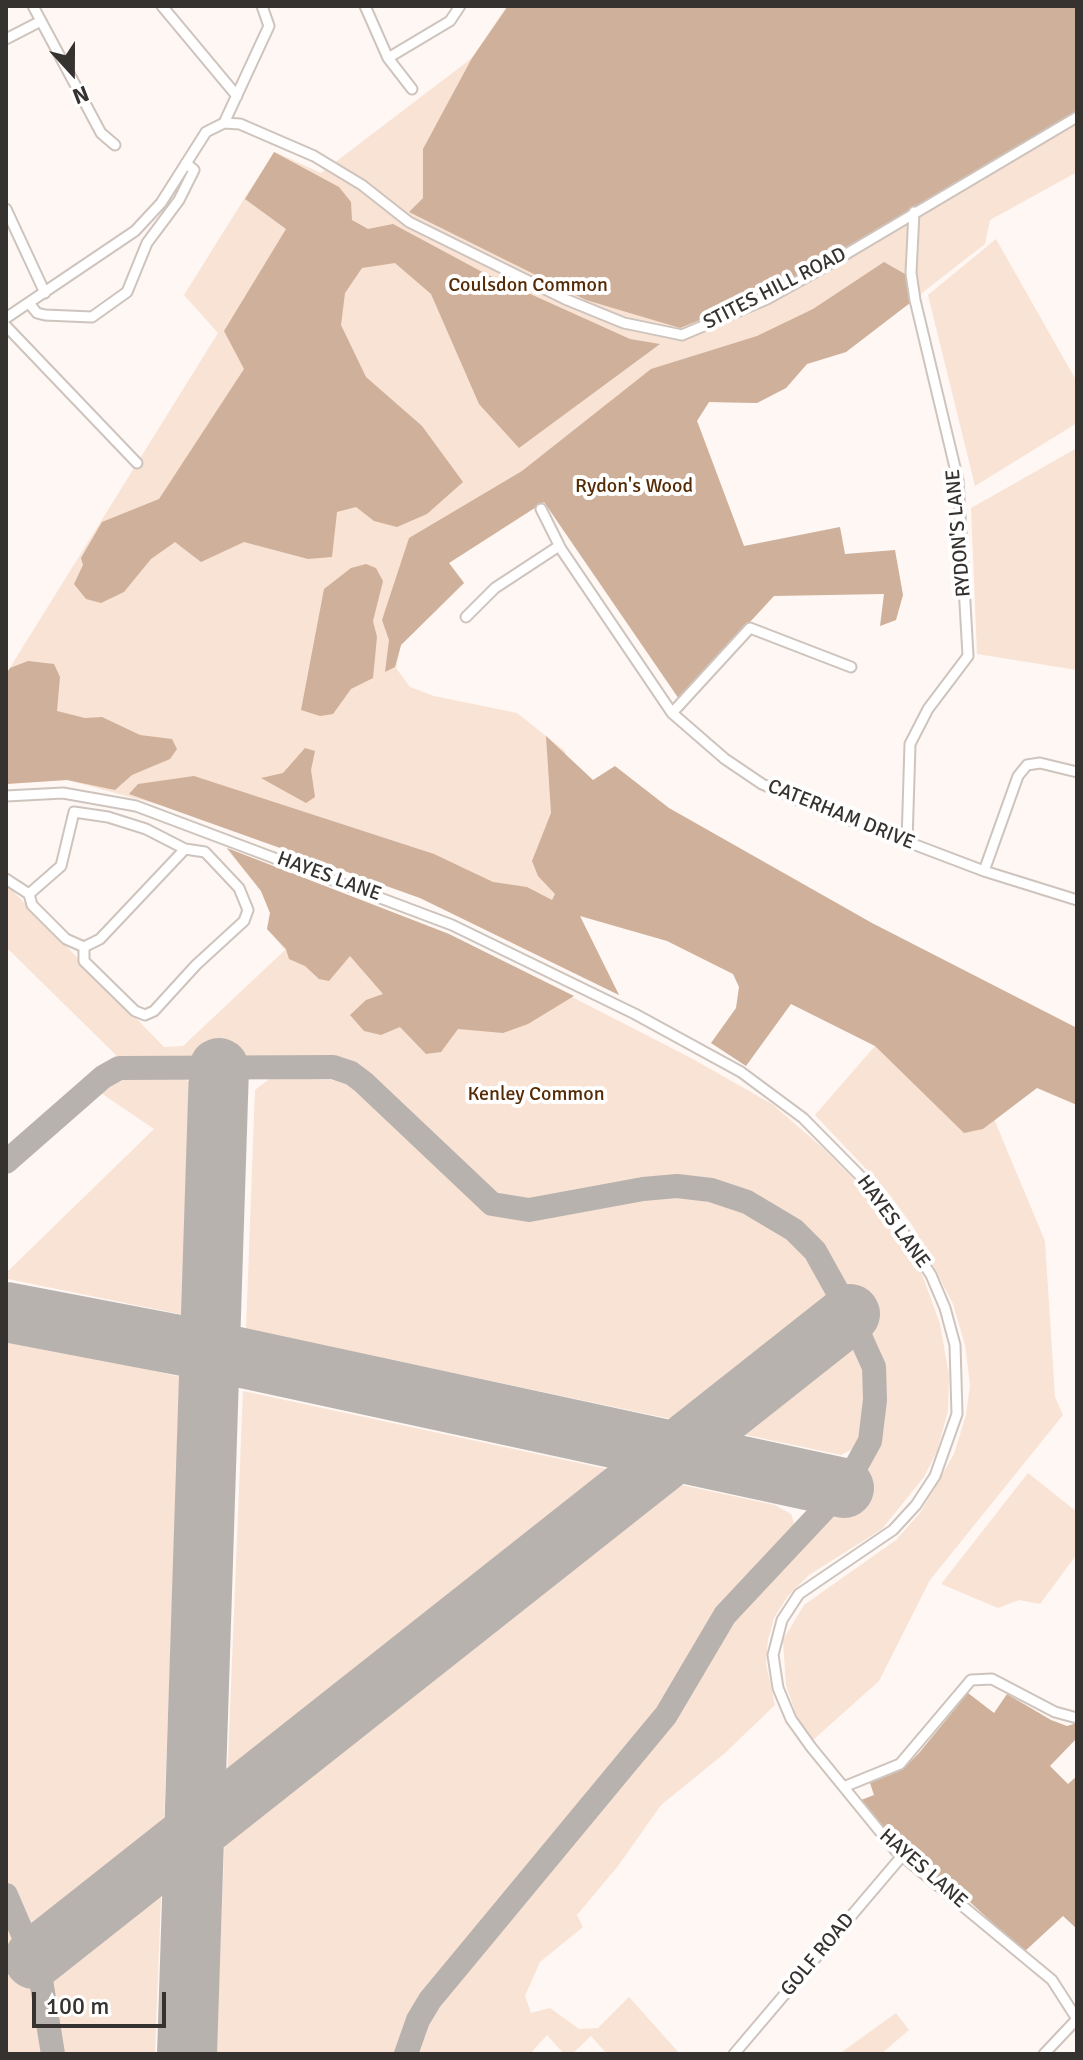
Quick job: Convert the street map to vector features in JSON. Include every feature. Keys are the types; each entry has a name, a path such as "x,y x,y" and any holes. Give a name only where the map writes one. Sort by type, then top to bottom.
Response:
{"street":[{"path":"33,6 101,133 115,145"},
{"path":"162,6 237,96"},
{"path":"6,318 135,231 161,203 206,132 224,123 269,26 262,6"},
{"path":"365,6 388,58 412,89"},
{"path":"388,58 450,21 460,6"},
{"path":"6,39 41,21"},
{"name":"STITES HILL ROAD","path":"224,123 240,124 335,169 409,222 462,251 624,323 682,335 767,299 1077,117"},
{"path":"29,303 37,313 45,315 92,317 127,292 147,243 179,200 194,170 186,163"},
{"path":"6,209 45,293"},
{"name":"RYDON'S LANE","path":"907,842 910,744 928,709 968,656 958,480 915,300 911,273 914,212"},
{"path":"6,326 137,463"},
{"name":"CATERHAM DRIVE","path":"541,509 559,546 672,713 762,784 984,871 1077,900"},
{"path":"466,617 495,588 559,546"},
{"path":"672,713 750,628 851,667"},
{"path":"984,871 1018,776 1027,765 1040,763 1077,772"},
{"name":"HAYES LANE","path":"6,796 63,793 136,806 452,925 635,1014 741,1072 803,1118 880,1196 931,1275 945,1308 955,1345 957,1414 935,1476 916,1505 893,1530 799,1594 782,1620 773,1655 778,1688 791,1719 846,1786 869,1821 902,1856 1052,1980 1077,2019"},
{"path":"29,894 61,866 74,812 108,817 146,829 185,849 205,852 239,888 248,910 244,921 154,1011 145,1015 135,1011 84,961 84,947"},
{"path":"84,947 100,939 185,849"},
{"path":"6,879 29,894 32,905 66,939 84,947"},
{"path":"846,1786 900,1764 963,1687 982,1677 1004,1684 1068,1718 1077,1718"},
{"name":"GOLF ROAD","path":"734,2054 902,1856"},
{"path":"1044,2054 1077,2019"}],"green space":[{"name":"Coulsdon Common","path":"507,6 1077,6 1077,172 990,220 985,244 846,352 807,364 786,388 757,403 709,402 697,420 744,546 679,699 544,502 449,563 464,583 401,645 396,668 410,687 434,696 517,713 565,751 579,915 619,995 420,898 168,807 67,780 6,784 6,674 218,333 184,295 244,199 275,152 321,173 472,58"},
{"path":"508,6 1077,6 1077,113 765,294 680,328 586,300 409,212 423,198 423,149 472,58"},
{"path":"274,152 339,187 351,202 352,220 368,229 393,224 486,274 630,339 660,344 519,448 479,404 431,294 395,263 362,268 345,293 341,325 366,377 422,426 463,482 427,514 397,527 374,521 356,507 337,512 332,557 308,559 244,542 201,562 175,542 151,559 124,592 101,603 86,599 74,584 83,565 81,558 102,522 159,499 244,369 224,331 286,229 245,199"},
{"path":"996,239 1077,382 1077,423 975,486 928,295"},
{"name":"Rydon's Wood","path":"884,262 905,274 910,303 846,352 807,364 786,388 757,403 709,402 697,421 744,546 840,527 845,554 895,550 903,595 896,620 880,626 884,594 774,596 679,699 544,502 449,563 464,583 401,645 395,667 385,672 389,640 382,620 409,538 522,471 651,369 757,336 813,309"},
{"path":"1077,448 1077,670 977,654 971,508"},
{"path":"366,564 376,568 383,581 373,621 377,637 373,678 351,689 333,714 320,716 301,710 324,589 351,568"},
{"path":"28,661 54,664 60,677 57,711 85,718 102,717 140,735 172,739 177,749 170,759 132,775 115,790 67,780 6,784 6,674 10,668"},
{"path":"546,736 593,780 615,766 669,808 872,923 1077,1028 1077,1105 1037,1088 983,1129 964,1133 875,1046 791,1004 746,1066 711,1043 736,1008 739,987 733,974 667,941 580,916 619,995 420,898 129,794 138,784 194,776 434,854 493,882 527,887 552,900 555,894 538,876 532,861 551,813"},
{"path":"305,748 315,751 311,770 315,797 306,803 261,778 283,773"},
{"name":"Kenley Common","path":"226,848 449,934 691,1058 772,1104 824,1149 870,1196 901,1236 922,1274 940,1324 949,1375 948,1411 937,1451 924,1477 882,1529 809,1575 788,1596 774,1618 768,1640 766,1664 775,1705 725,1753 661,1805 618,1866 577,1915 583,1927 540,1962 525,1996 531,2013 550,2008 579,2029 598,2028 629,1997 680,2054 607,2054 591,2036 572,2054 564,2054 547,2035 530,2054 413,2054 437,2006 670,1719 729,1620 840,1505 860,1475 875,1444 881,1403 879,1365 834,1268 820,1248 799,1227 750,1197 714,1185 676,1180 642,1182 530,1204 492,1197 354,1068 333,1062 122,1061 6,947 6,884 164,1047 183,1046 285,950 267,929 270,913 261,891"},
{"path":"227,848 449,934 574,996 528,1024 503,1033 458,1029 441,1052 426,1054 400,1027 381,1035 364,1031 350,1015 366,1000 383,994 350,956 329,981 319,979 305,966 289,959 286,949 267,929 270,913 261,891"},
{"path":"875,1046 964,1132 983,1129 994,1119 1045,1241 1055,1397 1063,1415 930,1580 879,1681 813,1740 797,1717 786,1685 783,1640 804,1605 896,1540 920,1513 954,1454 966,1415 970,1385 965,1345 953,1304 914,1228 886,1190 815,1115"},
{"path":"174,1073 189,1082 193,1093 184,1315 8,1279 6,1273 154,1129 101,1093 119,1075"},
{"path":"272,1077 347,1081 485,1211 531,1219 668,1194 705,1196 773,1223 800,1246 814,1266 866,1367 867,1413 860,1445 841,1455 246,1329 255,1090"},
{"path":"6,1338 181,1377 155,2054 60,2054 45,1967 6,1882"},
{"path":"243,1391 775,1505 791,1514 794,1523 786,1541 717,1610 655,1714 420,2006 397,2054 216,2054"},
{"path":"1028,1473 1077,1512 1077,1554 1040,1604 1019,1600 998,1608 941,1584"},
{"path":"968,1693 994,1713 1007,1694 1051,1720 1067,1726 1077,1723 1077,1738 1050,1766 1068,1784 1077,1776 1077,1929 1063,1916 1024,1952 971,1903 906,1853 861,1800 874,1795 870,1783 902,1770 919,1753"},
{"path":"6,1914 32,1978 46,2054 6,2054"},
{"path":"896,2013 909,2030 881,2054 839,2054"}],"taxiway":[{"path":"6,1162 103,1077 119,1068 333,1067 351,1073 363,1082 492,1204 529,1210 643,1189 677,1186 711,1190 747,1202 794,1230 815,1251 850,1314 874,1367 875,1400 870,1441 844,1488 725,1615 666,1715 430,2000 418,2020 406,2054"},
{"path":"6,1895 40,1974 53,2054"}],"runway":[{"path":"187,2054 219,1068"},
{"path":"6,1312 210,1351 844,1488"},
{"path":"34,1959 850,1314"}]}
